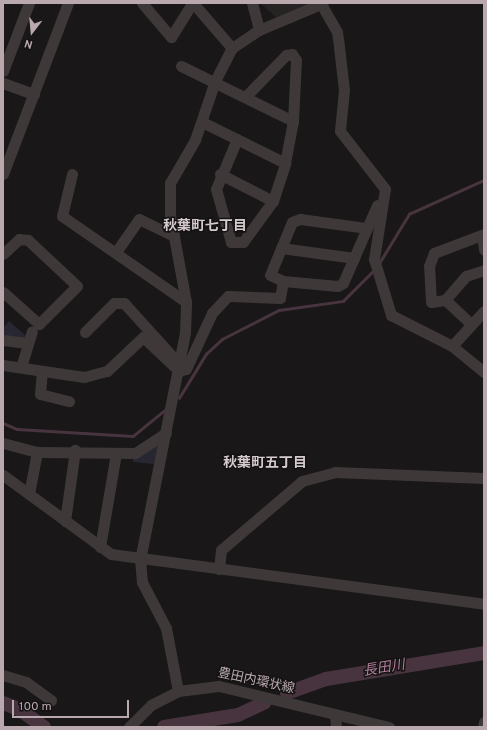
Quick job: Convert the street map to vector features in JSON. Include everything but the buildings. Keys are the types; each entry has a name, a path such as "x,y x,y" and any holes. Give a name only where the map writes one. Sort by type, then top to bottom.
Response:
{"street":[{"path":"3,71 29,3"},
{"path":"142,3 172,37 192,3 202,8 232,48"},
{"path":"252,3 259,30"},
{"path":"178,691 166,628 142,582 140,560 180,367 186,302 174,236 170,183 202,122 215,81 232,48 259,30 322,3 336,32 339,47 344,90 340,131 385,189 376,269 389,310 396,320 452,346 484,372"},
{"path":"3,174 34,94 65,4"},
{"path":"237,139 220,174 216,199 231,242 243,242 273,201 285,163 293,121 296,60 292,54 286,55 245,97"},
{"path":"182,66 215,81 293,121"},
{"path":"3,83 34,94"},
{"path":"202,122 285,163"},
{"path":"72,174 62,216 186,302"},
{"path":"220,174 273,201"},
{"path":"367,228 300,219 292,222 270,275 283,281 338,286 344,283 377,205"},
{"path":"116,252 139,219 174,236"},
{"path":"484,250 483,234 434,253 429,266 431,302 445,300 466,276 484,270"},
{"path":"3,254 20,239 28,240 77,286 39,324 3,292"},
{"path":"281,248 354,258"},
{"path":"3,365 84,377 106,371 143,337 180,367 186,368 212,312 228,296 278,300 283,281"},
{"path":"445,300 470,323"},
{"path":"85,332 114,303 124,303 180,367"},
{"path":"452,346 470,323 484,310"},
{"path":"3,340 30,338 21,367"},
{"path":"42,371 40,394 69,401"},
{"path":"3,443 37,452 75,450 116,453 141,450 166,433"},
{"path":"65,521 75,450"},
{"path":"29,494 37,452"},
{"path":"100,547 116,453"},
{"path":"218,569 221,550 302,481 335,472 484,478"},
{"path":"3,475 111,554 140,560 484,604"},
{"path":"3,675 26,682 51,700"},
{"name":"豊田内環状線","path":"129,727 151,705 178,691 219,686 389,727"},
{"path":"335,715 336,727"},
{"path":"483,727 484,722"}],"shaded area":[{"path":"260,3 314,3 277,18"},
{"path":"9,321 26,336 23,339 3,336 3,328"},
{"path":"153,445 158,446 154,464 133,462 133,456"}],"waterway":[{"path":"378,265 409,214 484,180"},
{"path":"179,398 206,354 222,339 279,310 343,301 374,270"},
{"path":"3,423 17,429 133,436 166,409"},
{"name":"長田川","path":"287,693 326,679 484,653"},
{"name":"長田川","path":"3,703 19,709 44,727"},
{"name":"長田川","path":"164,727 238,715 264,703"}],"district":[{"name":"秋葉町七丁目","path":"205,227"},
{"name":"秋葉町五丁目","path":"265,464"}]}
